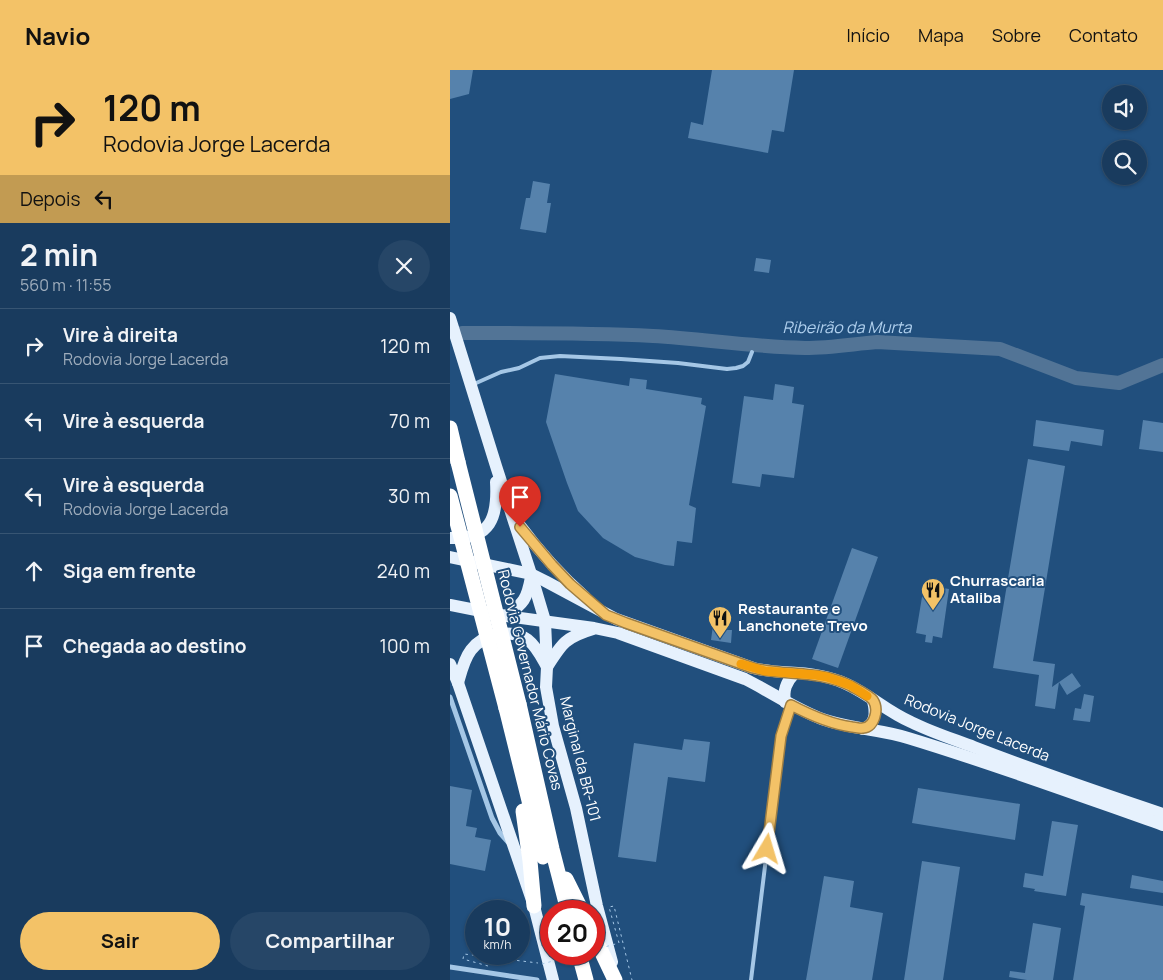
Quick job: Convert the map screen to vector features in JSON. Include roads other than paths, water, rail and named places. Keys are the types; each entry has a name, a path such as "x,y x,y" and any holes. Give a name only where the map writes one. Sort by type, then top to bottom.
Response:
{"highway":[{"name":"Rodovia Governador Mário Covas","path":"450,428 512,706 514,742 555,900"},
{"name":"Rodovia Governador Mário Covas","path":"450,496 512,706 565,900"},
{"path":"514,742 534,906"},
{"path":"552,849 577,900"},
{"path":"605,959 615,980"},
{"path":"571,965 575,980"},
{"path":"582,965 586,980"}],"main road":[{"name":"Marginal da BR-101","path":"450,318 545,621 548,667 546,687 553,726 576,808 615,980"},
{"path":"450,538 477,534 488,526 495,513 497,499 496,466"},
{"path":"512,516 537,548 570,584 606,615"},
{"name":"Rodovia Jorge Lacerda","path":"451,558 531,574 606,615 753,668 775,673 816,675 839,681 860,691 904,719 924,728 1022,766 1163,814"},
{"path":"506,616 523,602 528,591 531,574"},
{"name":"Rodovia Jorge Lacerda","path":"450,605 506,616 594,628 629,636 760,686 788,703 823,720 846,726 893,733 951,751 1163,825"},
{"path":"458,683 470,650 484,638 494,635 512,635 526,639 534,646 548,667 559,648 581,632 594,628"},
{"path":"450,664 534,906 553,980"},
{"path":"788,703 784,697 785,686 794,674"},
{"path":"863,728 871,724 875,718 873,701"}],"street":[{"path":"450,697 492,818 500,833 515,851"},
{"path":"450,968 537,980"}],"lane":[{"path":"471,385 501,372 519,368 540,358 560,356 736,368 748,362 752,352"},
{"path":"751,980 781,736 788,703"}],"waterway":[{"name":"Ribeirão da Murta","path":"462,333 653,336 805,348 877,342 1000,349 1076,378 1119,383 1163,365"}],"place":[{"name":"Churrascaria Ataliba","path":"933,611"},
{"name":"Restaurante e Lanchonete Trevo","path":"720,639"}]}
